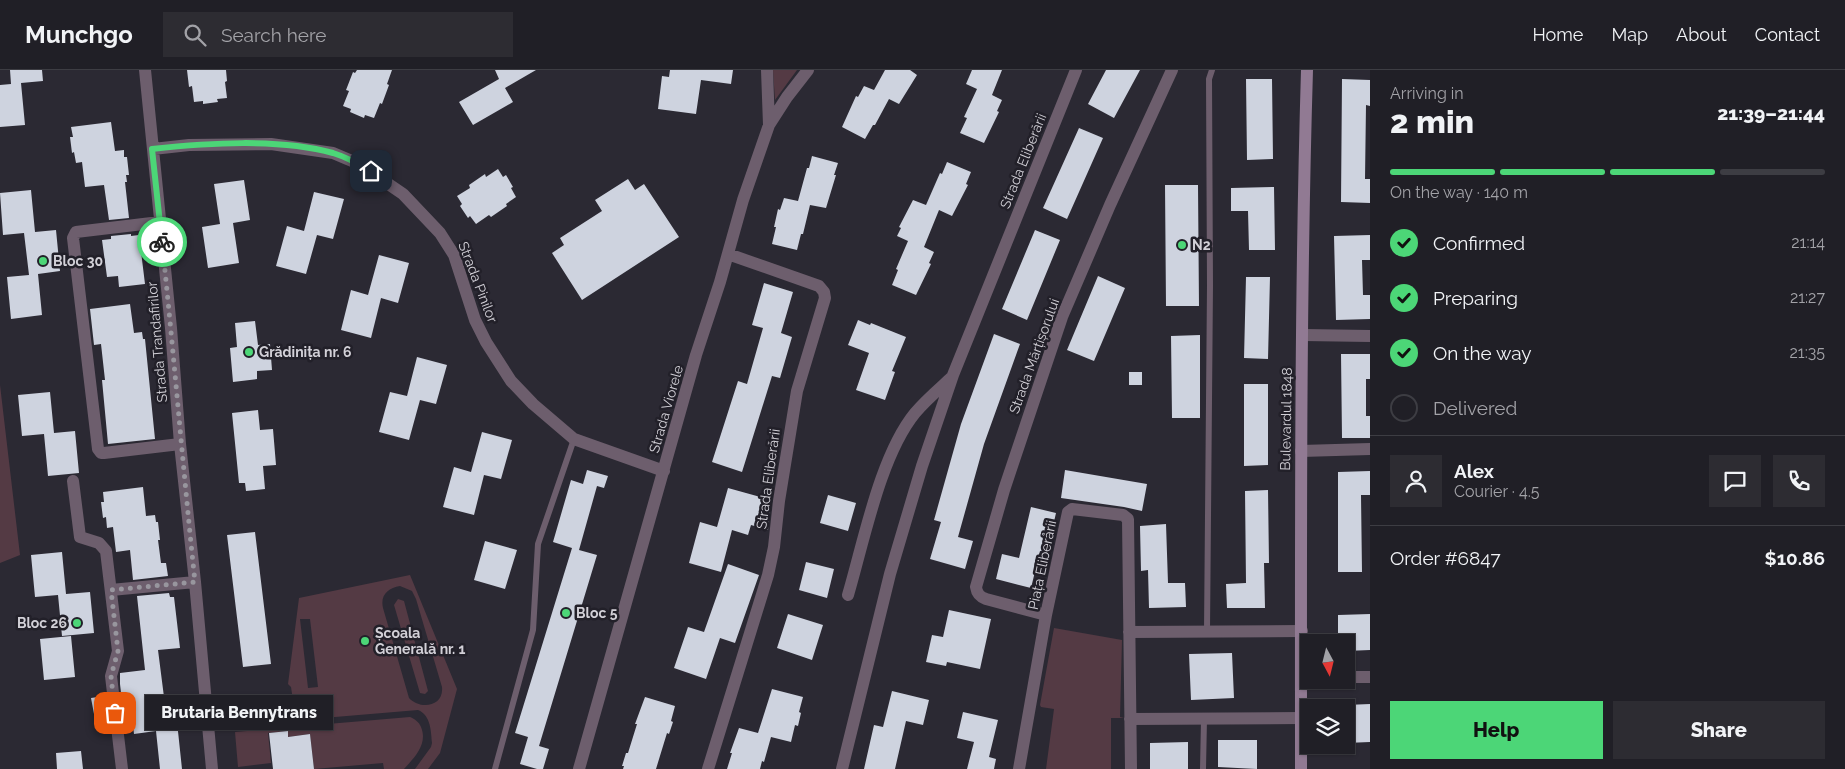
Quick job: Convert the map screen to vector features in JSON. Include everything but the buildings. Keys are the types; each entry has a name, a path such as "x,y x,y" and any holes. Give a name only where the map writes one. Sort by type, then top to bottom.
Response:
{"street":[{"name":"Strada Trandafirilor","path":"144,70 171,328 180,444 212,769"},
{"path":"767,70 769,125"},
{"name":"Strada Viorele","path":"579,769 696,354 743,200 769,125 787,97 808,70"},
{"name":"Strada Eliberării","path":"842,769 890,574 925,458 954,375 1076,70"},
{"name":"Strada Mărțișorului","path":"1046,615 981,597 976,587 1004,490 1062,317 1110,205 1172,70"},
{"name":"Bulevardul 1848","path":"1302,634 1301,451 1307,70"},
{"name":"Strada Pinilor","path":"152,149 189,145 271,144 306,148 333,153 359,164 383,179 402,194 440,233 454,255 475,320 486,342 511,381 533,404 574,439 664,471"},
{"path":"160,222 76,232 73,238 98,449 104,453 180,444"},
{"name":"Strada Eliberării","path":"708,769 768,574 774,547 779,501 797,391 825,298 824,292 819,286 728,254"},
{"path":"1302,336 1370,336"},
{"name":"Strada Eliberării","path":"848,595 881,481 899,439 915,413 954,375"},
{"path":"1301,451 1370,449"},
{"path":"74,481 80,537 99,543 106,551 118,651 111,676 122,769"},
{"name":"Piața Eliberării","path":"1019,769 1046,615 1070,510 1123,515 1127,517 1128,521 1131,769"},
{"path":"111,590 195,582"},
{"path":"1128,632 1302,631"},
{"path":"1355,677 1370,677"},
{"path":"1130,719 1300,718"},
{"name":"Bulevardul 1848","path":"1301,754 1301,769"}],"lane":[{"path":"1207,631 1210,285 1208,79 1212,70"},
{"path":"495,769 533,630 538,544 574,439"},
{"path":"1203,769 1204,719"}],"shaded area":[{"path":"773,70 797,70 775,100"},
{"path":"0,385 20,555 0,563"},
{"path":"410,575 457,689 440,753 428,769 415,769 432,743 428,720 418,710 323,718 320,704 294,707 291,687 288,684 299,598","holes":["400,586 412,591 416,599 442,687 442,694 439,699 430,704 419,704 409,698 383,608 382,603 386,593 392,588","300,619 310,619 318,687 308,688"]},
{"path":"398,599 404,601 428,691 425,694 420,693 394,605"},
{"path":"1054,628 1122,640 1120,717 1124,718 1111,718 1111,769 1046,769 1054,709 1041,707 1040,705"},
{"path":"410,717 420,725 423,739 419,750 404,769 384,769 383,763 314,769 310,734 288,737 287,731 268,733 271,763 238,767 235,732"}],"way so far":[{"path":"115,713 111,676 118,651 111,590 195,582 180,444 162,242"}],"place":[{"name":"N2","path":"1182,245"},
{"name":"Bloc 30","path":"43,261"},
{"name":"Grădinița nr. 6","path":"249,352"},
{"name":"Bloc 5","path":"566,613"},
{"name":"Bloc 26","path":"77,623"},
{"name":"Școala Generală nr. 1","path":"365,641"},
{"name":"Brutaria Bennytrans","path":"115,713"}],"route":[{"path":"162,242 152,149 189,145 271,144 333,153 371,171"}]}
